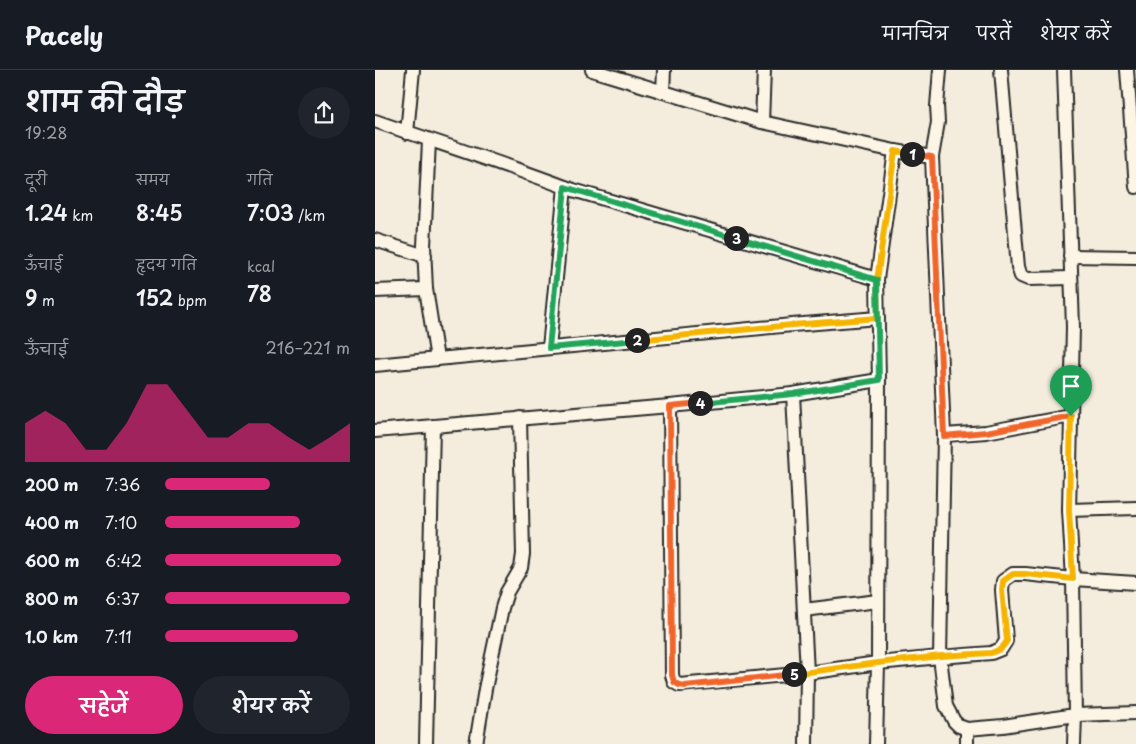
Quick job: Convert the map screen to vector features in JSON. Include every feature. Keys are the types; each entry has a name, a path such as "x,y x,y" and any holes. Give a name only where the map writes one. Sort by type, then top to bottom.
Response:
{"street":[{"path":"407,133 413,70"},
{"path":"592,70 762,122 895,151 932,157"},
{"path":"663,70 663,92"},
{"path":"762,122 764,70"},
{"path":"940,70 937,106 938,122 932,157 944,436 941,656 946,706 954,721 959,726 967,729 1003,726 1075,715 1136,713"},
{"path":"1001,70 1018,267 1021,276 1028,280 1071,278"},
{"path":"1064,70 1073,327 1069,510 1073,579 1074,744"},
{"path":"1127,70 1136,187"},
{"path":"375,121 429,141 534,174 565,187 877,280"},
{"path":"429,141 424,246 426,289 437,359"},
{"path":"876,744 879,380 877,280 895,151"},
{"path":"549,348 565,187"},
{"path":"375,240 425,256"},
{"path":"1070,256 1136,257"},
{"path":"375,291 426,289"},
{"path":"375,365 878,318"},
{"path":"375,430 793,394 879,380"},
{"path":"793,394 807,673 806,744"},
{"path":"670,406 672,675 674,682 679,685 685,686 807,673 941,656 991,653 1001,649 1007,641 1002,590 1003,581 1013,574 1136,583"},
{"path":"944,436 986,432 1071,416"},
{"path":"476,744 502,608 507,592 521,568 523,554 520,418"},
{"path":"426,744 433,426"},
{"path":"1069,510 1136,508"},
{"path":"804,610 878,601"},
{"path":"967,729 967,744"}],"route":[{"path":"1071,416 986,432 944,436 932,157 895,151 877,280 878,318 792,325 549,348 565,187 877,280 879,380 793,394 670,406 672,675 674,682 679,685 685,686 807,673 941,656 991,653 1001,649 1007,641 1002,590 1003,581 1013,574 1073,579 1069,510 1071,416"}]}
